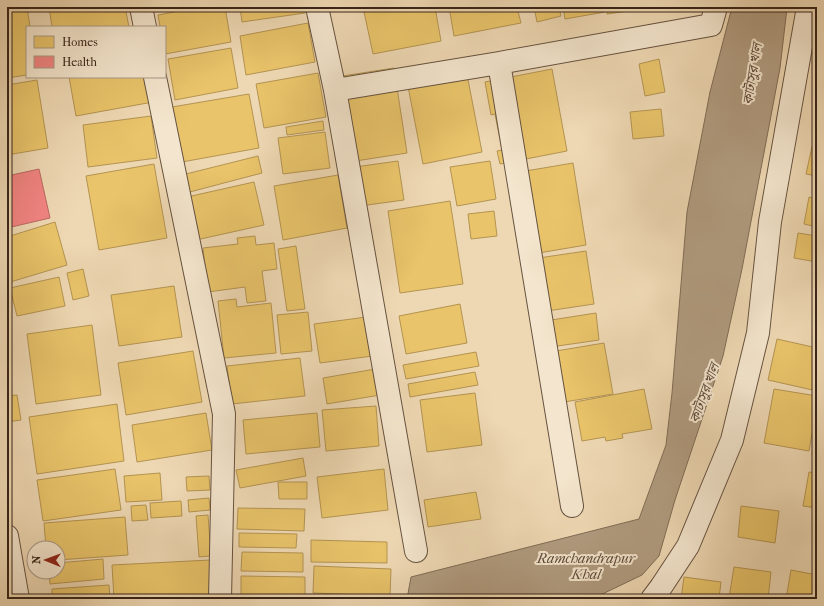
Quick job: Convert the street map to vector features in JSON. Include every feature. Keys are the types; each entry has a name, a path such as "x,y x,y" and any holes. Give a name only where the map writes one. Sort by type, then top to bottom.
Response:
{"street":[{"path":"141,7 145,26"},
{"path":"317,7 335,90 416,551"},
{"path":"335,90 499,63 711,25 716,7"},
{"path":"652,599 662,587 688,546 732,440 758,333 770,222 808,7"},
{"path":"499,63 572,506"},
{"path":"155,78 224,414 220,599"},
{"path":"7,536 18,599"}],"water":[{"name":"Ramchandrapur Khal","path":"732,7 817,7 817,19 787,8 780,68 742,269 723,356 675,500 659,556 642,575 592,599 407,599 411,577 639,519 666,445 672,393 687,212 710,92"}],"building: Homes":[{"path":"27,7 30,26 26,26 26,75 7,78 7,8"},
{"path":"49,7 125,7 129,26 52,26"},
{"path":"200,7 225,7 231,42 166,54 166,26 160,26 158,15"},
{"path":"240,7 304,7 305,13 242,22"},
{"path":"363,7 435,7 441,41 373,54"},
{"path":"449,7 517,7 521,23 454,36"},
{"path":"534,7 559,7 561,16 537,22"},
{"path":"563,7 604,7 605,12 565,19"},
{"path":"606,7 657,7 607,14"},
{"path":"308,23 315,62 246,75 240,36"},
{"path":"231,48 238,88 175,100 168,59"},
{"path":"464,59 482,152 423,164 405,71"},
{"path":"659,59 665,92 645,96 639,64"},
{"path":"394,68 407,153 349,162 336,77"},
{"path":"552,69 567,151 500,164 497,151 502,150 495,114 491,115 485,82"},
{"path":"318,73 326,117 264,128 256,84"},
{"path":"69,78 148,78 153,102 76,116"},
{"path":"37,80 48,148 7,155 7,85"},
{"path":"249,94 259,148 182,162 172,107"},
{"path":"661,109 664,136 633,139 630,112"},
{"path":"151,116 157,158 88,167 83,125"},
{"path":"323,121 324,130 287,135 286,127"},
{"path":"817,124 817,176 806,174"},
{"path":"325,132 330,168 283,174 278,138"},
{"path":"258,156 262,173 186,193 182,175"},
{"path":"398,161 404,200 360,206 355,167"},
{"path":"490,161 496,199 457,206 450,167"},
{"path":"573,163 586,245 521,256 508,174"},
{"path":"154,164 167,238 99,250 86,176"},
{"path":"338,175 347,228 283,240 274,186"},
{"path":"254,182 264,225 196,240 187,197"},
{"path":"809,197 817,199 817,227 804,224"},
{"path":"450,201 463,284 400,293 388,211"},
{"path":"494,211 497,236 471,239 468,214"},
{"path":"55,222 67,265 7,283 7,237"},
{"path":"798,233 817,236 817,262 794,258"},
{"path":"255,236 256,245 274,243 277,269 262,271 266,301 247,303 245,287 208,292 203,248 238,244 237,238"},
{"path":"296,246 305,309 287,311 278,249"},
{"path":"586,251 594,304 534,313 525,260"},
{"path":"83,269 89,296 73,300 67,273"},
{"path":"59,277 65,306 17,316 10,288"},
{"path":"174,286 182,337 119,346 111,295"},
{"path":"236,299 237,307 271,303 276,353 224,358 218,301"},
{"path":"460,304 467,343 406,354 399,316"},
{"path":"817,310 817,339 812,338"},
{"path":"308,312 312,351 281,354 277,315"},
{"path":"596,313 599,340 537,349 532,323"},
{"path":"374,316 380,355 320,363 314,324"},
{"path":"92,325 101,395 36,404 27,334"},
{"path":"777,339 817,348 817,391 768,380"},
{"path":"604,343 613,394 546,405 538,354"},
{"path":"193,351 202,402 126,415 118,363"},
{"path":"476,352 479,366 406,379 403,365"},
{"path":"300,358 305,396 232,404 227,366"},
{"path":"381,368 386,394 327,404 323,378"},
{"path":"475,372 478,385 410,397 408,384"},
{"path":"644,389 652,429 622,434 623,438 606,441 605,437 582,441 575,402"},
{"path":"774,389 817,396 817,405 809,451 764,443"},
{"path":"475,393 482,445 427,452 420,400"},
{"path":"17,395 21,420 7,422 7,396"},
{"path":"117,404 124,461 37,474 29,417"},
{"path":"376,406 379,446 326,451 322,410"},
{"path":"206,413 212,450 137,462 132,425"},
{"path":"317,413 320,447 246,454 243,420"},
{"path":"817,425 817,456 812,455"},
{"path":"303,458 306,476 240,488 236,470"},
{"path":"115,469 121,510 43,521 37,480"},
{"path":"384,469 388,510 322,518 317,477"},
{"path":"809,472 817,473 817,508 803,506"},
{"path":"160,473 162,500 126,502 124,476"},
{"path":"209,476 210,490 187,491 186,477"},
{"path":"278,482 307,482 307,499 279,499"},
{"path":"476,492 481,519 428,527 424,500"},
{"path":"209,498 210,510 189,512 188,500"},
{"path":"181,501 182,516 151,518 150,503"},
{"path":"146,505 148,520 132,521 131,506"},
{"path":"741,506 779,511 775,543 738,537"},
{"path":"238,508 305,509 304,531 237,529"},
{"path":"208,515 211,556 199,557 196,516"},
{"path":"125,517 128,555 66,559 66,540 45,540 44,523"},
{"path":"239,533 297,534 296,548 239,547"},
{"path":"311,540 387,542 387,563 311,562"},
{"path":"242,552 303,553 303,572 241,571"},
{"path":"103,559 104,579 50,584 50,580 66,580 66,562"},
{"path":"210,560 212,599 114,599 112,565"},
{"path":"314,566 391,569 390,596 313,593"},
{"path":"734,567 771,572 768,599 729,598"},
{"path":"791,570 817,575 817,599 786,599"},
{"path":"241,576 305,577 305,597 241,595"},
{"path":"684,577 721,582 719,599 681,599"},
{"path":"109,585 110,599 52,599 52,589"}],"building: Health":[{"path":"39,169 50,218 7,228 7,176"}],"water label":[{"name":"কাটাসুর খাল","path":"752,74"},
{"name":"কাটাসুর খাল","path":"704,393"}]}
